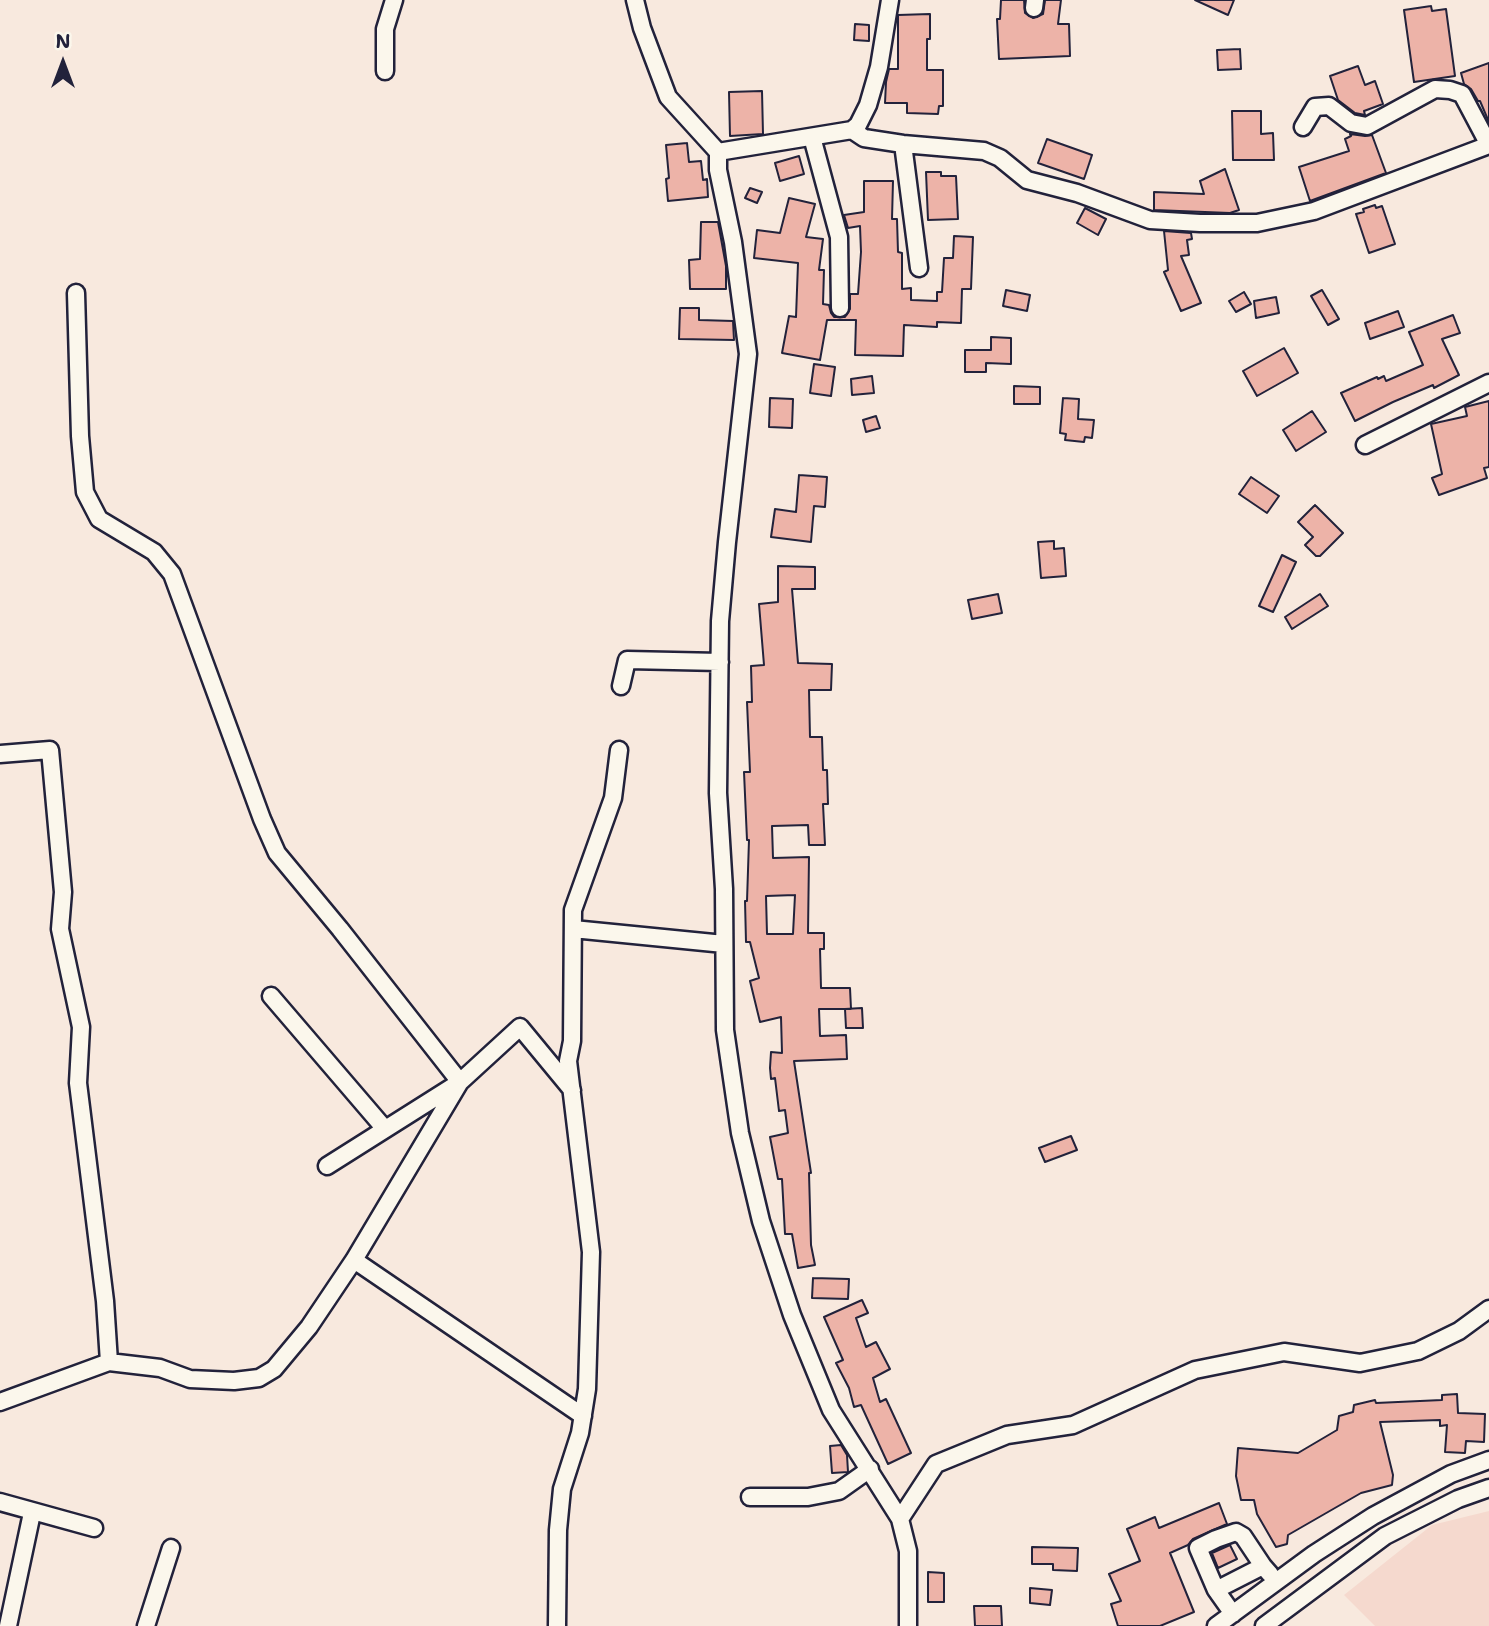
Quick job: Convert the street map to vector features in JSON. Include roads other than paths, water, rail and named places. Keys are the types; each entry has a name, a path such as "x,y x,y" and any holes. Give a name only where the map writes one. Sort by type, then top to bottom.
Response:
{"street":[{"path":"385,71 385,29 394,0"},
{"path":"635,0 642,28 668,97 718,152 718,170 733,242 748,354 720,621 718,793 725,1030 740,1133 761,1221 792,1315 831,1410 900,1520 908,1551 908,1626"},
{"path":"718,152 852,131 868,105 879,66 890,0"},
{"path":"852,131 864,138 903,144 984,151 1000,158 1027,180 1077,193 1150,220 1200,223 1257,223 1314,211 1489,145 1462,94 1450,90 1436,89 1367,126 1351,123 1329,106 1315,107 1303,127"},
{"path":"812,137 839,237 840,308"},
{"path":"903,144 919,268"},
{"path":"76,293 80,436 85,492 99,519 154,552 172,574 277,853 341,929 460,1082"},
{"path":"1364,445 1489,383"},
{"path":"621,686 627,660 720,662"},
{"path":"0,754 50,750 63,892 60,929 81,1027 78,1083 105,1301 109,1362"},
{"path":"557,1626 558,1530 562,1489 580,1433 587,1388 591,1252 568,1060 572,1041 573,910 612,798 619,750"},
{"path":"573,929 724,944"},
{"path":"271,996 385,1129"},
{"path":"327,1166 460,1082 520,1027 572,1090"},
{"path":"0,1402 109,1362 159,1368 190,1379 234,1381 259,1378 274,1369 309,1327 354,1260 460,1082"},
{"path":"354,1260 583,1416"},
{"path":"900,1520 936,1464 1007,1435 1073,1425 1195,1370 1284,1352 1360,1363 1418,1351 1459,1331 1489,1309"},
{"path":"1216,1626 1314,1554 1373,1516 1428,1485 1489,1460"},
{"path":"750,1497 808,1497 839,1491 870,1469"},
{"path":"1264,1626 1385,1536 1458,1499 1489,1488"},
{"path":"0,1502 94,1528"},
{"path":"8,1626 32,1513"},
{"path":"1233,1614 1216,1590 1198,1548 1236,1532 1243,1536 1263,1566 1283,1613"},
{"path":"146,1626 171,1548"},
{"path":"1216,1590 1263,1566"}]}
